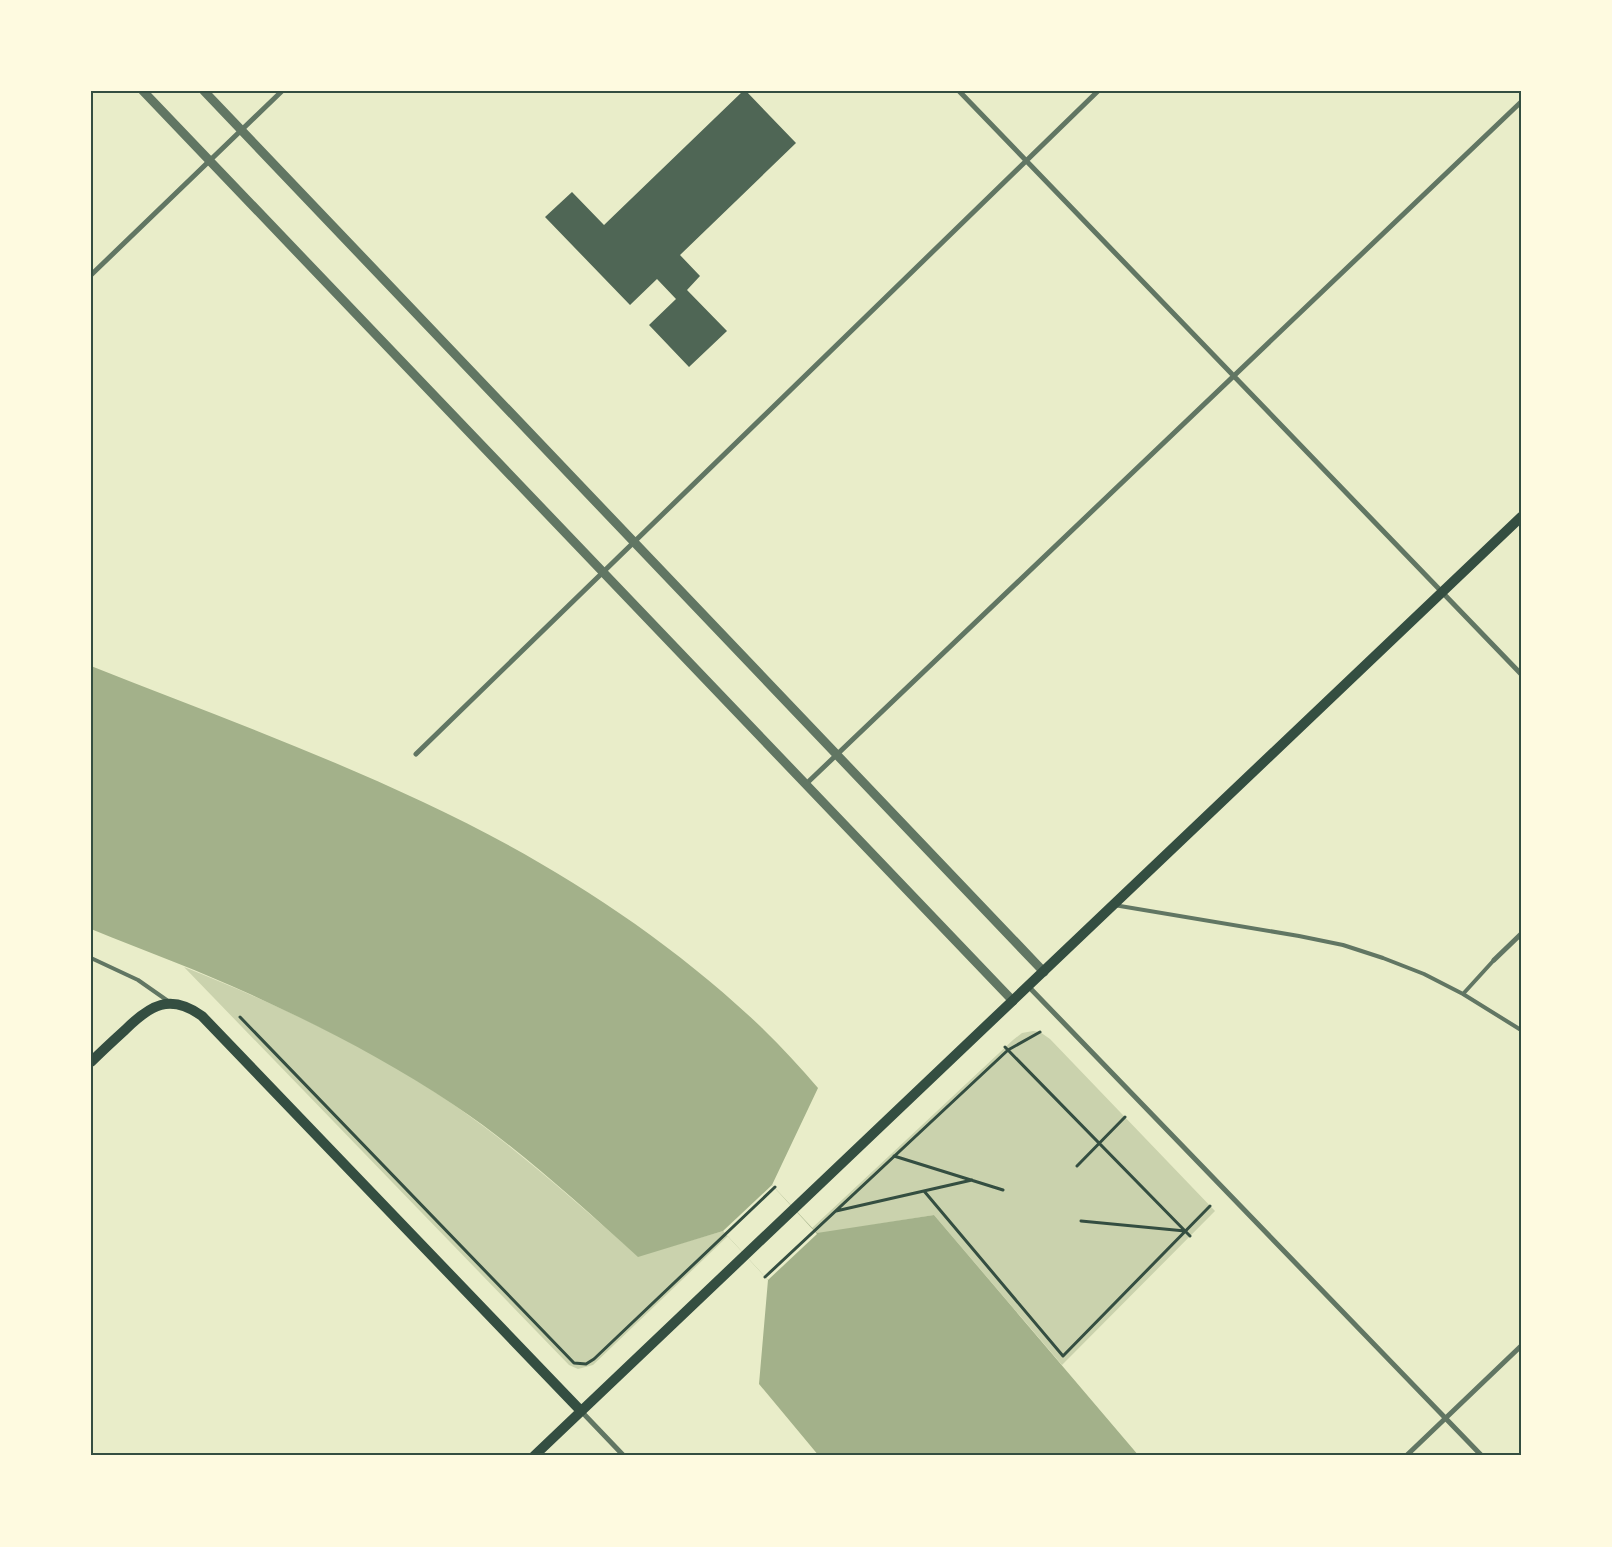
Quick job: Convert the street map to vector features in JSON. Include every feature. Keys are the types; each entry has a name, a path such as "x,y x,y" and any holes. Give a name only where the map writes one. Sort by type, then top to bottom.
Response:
{"main road":[{"path":"534,1456 1521,517"},
{"path":"91,1062 140,1016 154,1007 169,1003 181,1004 192,1009 212,1024 581,1411"}],"street":[{"path":"143,91 1013,1001"},
{"path":"204,91 1044,972"},
{"path":"91,275 282,91"},
{"path":"959,91 1521,674"},
{"path":"416,754 1098,91"},
{"path":"806,784 1521,102"},
{"path":"1494,960 1521,934"},
{"path":"1028,986 1482,1456"},
{"path":"1406,1456 1521,1346"},
{"path":"581,1411 624,1456"}],"lane":[{"path":"1113,905 1343,945 1424,974 1464,994 1521,1030"},
{"path":"91,958 138,980 169,1003"},
{"path":"1464,994 1494,960"}],"path":[{"path":"240,1017 574,1363 586,1364 594,1359 775,1187"},
{"path":"765,1277 1007,1048 1040,1032"},
{"path":"1007,1048 1190,1236"},
{"path":"1077,1166 1125,1117"},
{"path":"894,1156 1003,1190"},
{"path":"836,1211 972,1180"},
{"path":"924,1191 1063,1356 1210,1206"},
{"path":"1081,1221 1185,1231"}],"shaded area":[{"path":"91,666 341,765 423,802 468,824 557,873 642,929 722,992 760,1026 818,1088 772,1185 817,1233 934,1215 1139,1456 819,1456 759,1384 768,1280 723,1231 638,1257 549,1178 502,1140 454,1105 405,1074 330,1033 252,995 91,929"},
{"path":"184,967 290,1012 358,1047 425,1086 504,1142 638,1256 723,1231 728,1236 593,1365 578,1369 569,1365"},
{"path":"1040,1032 1050,1039 1215,1211 1062,1365 934,1215 817,1234 812,1228 1013,1040 1022,1033"}],"pier":[{"path":"772,1185 817,1234 768,1280 723,1231"}],"building":[{"path":"743,91 746,91 796,143 680,255 700,276 687,290 727,331 689,367 649,325 676,299 657,279 630,305 545,217 572,192 604,225"}]}
